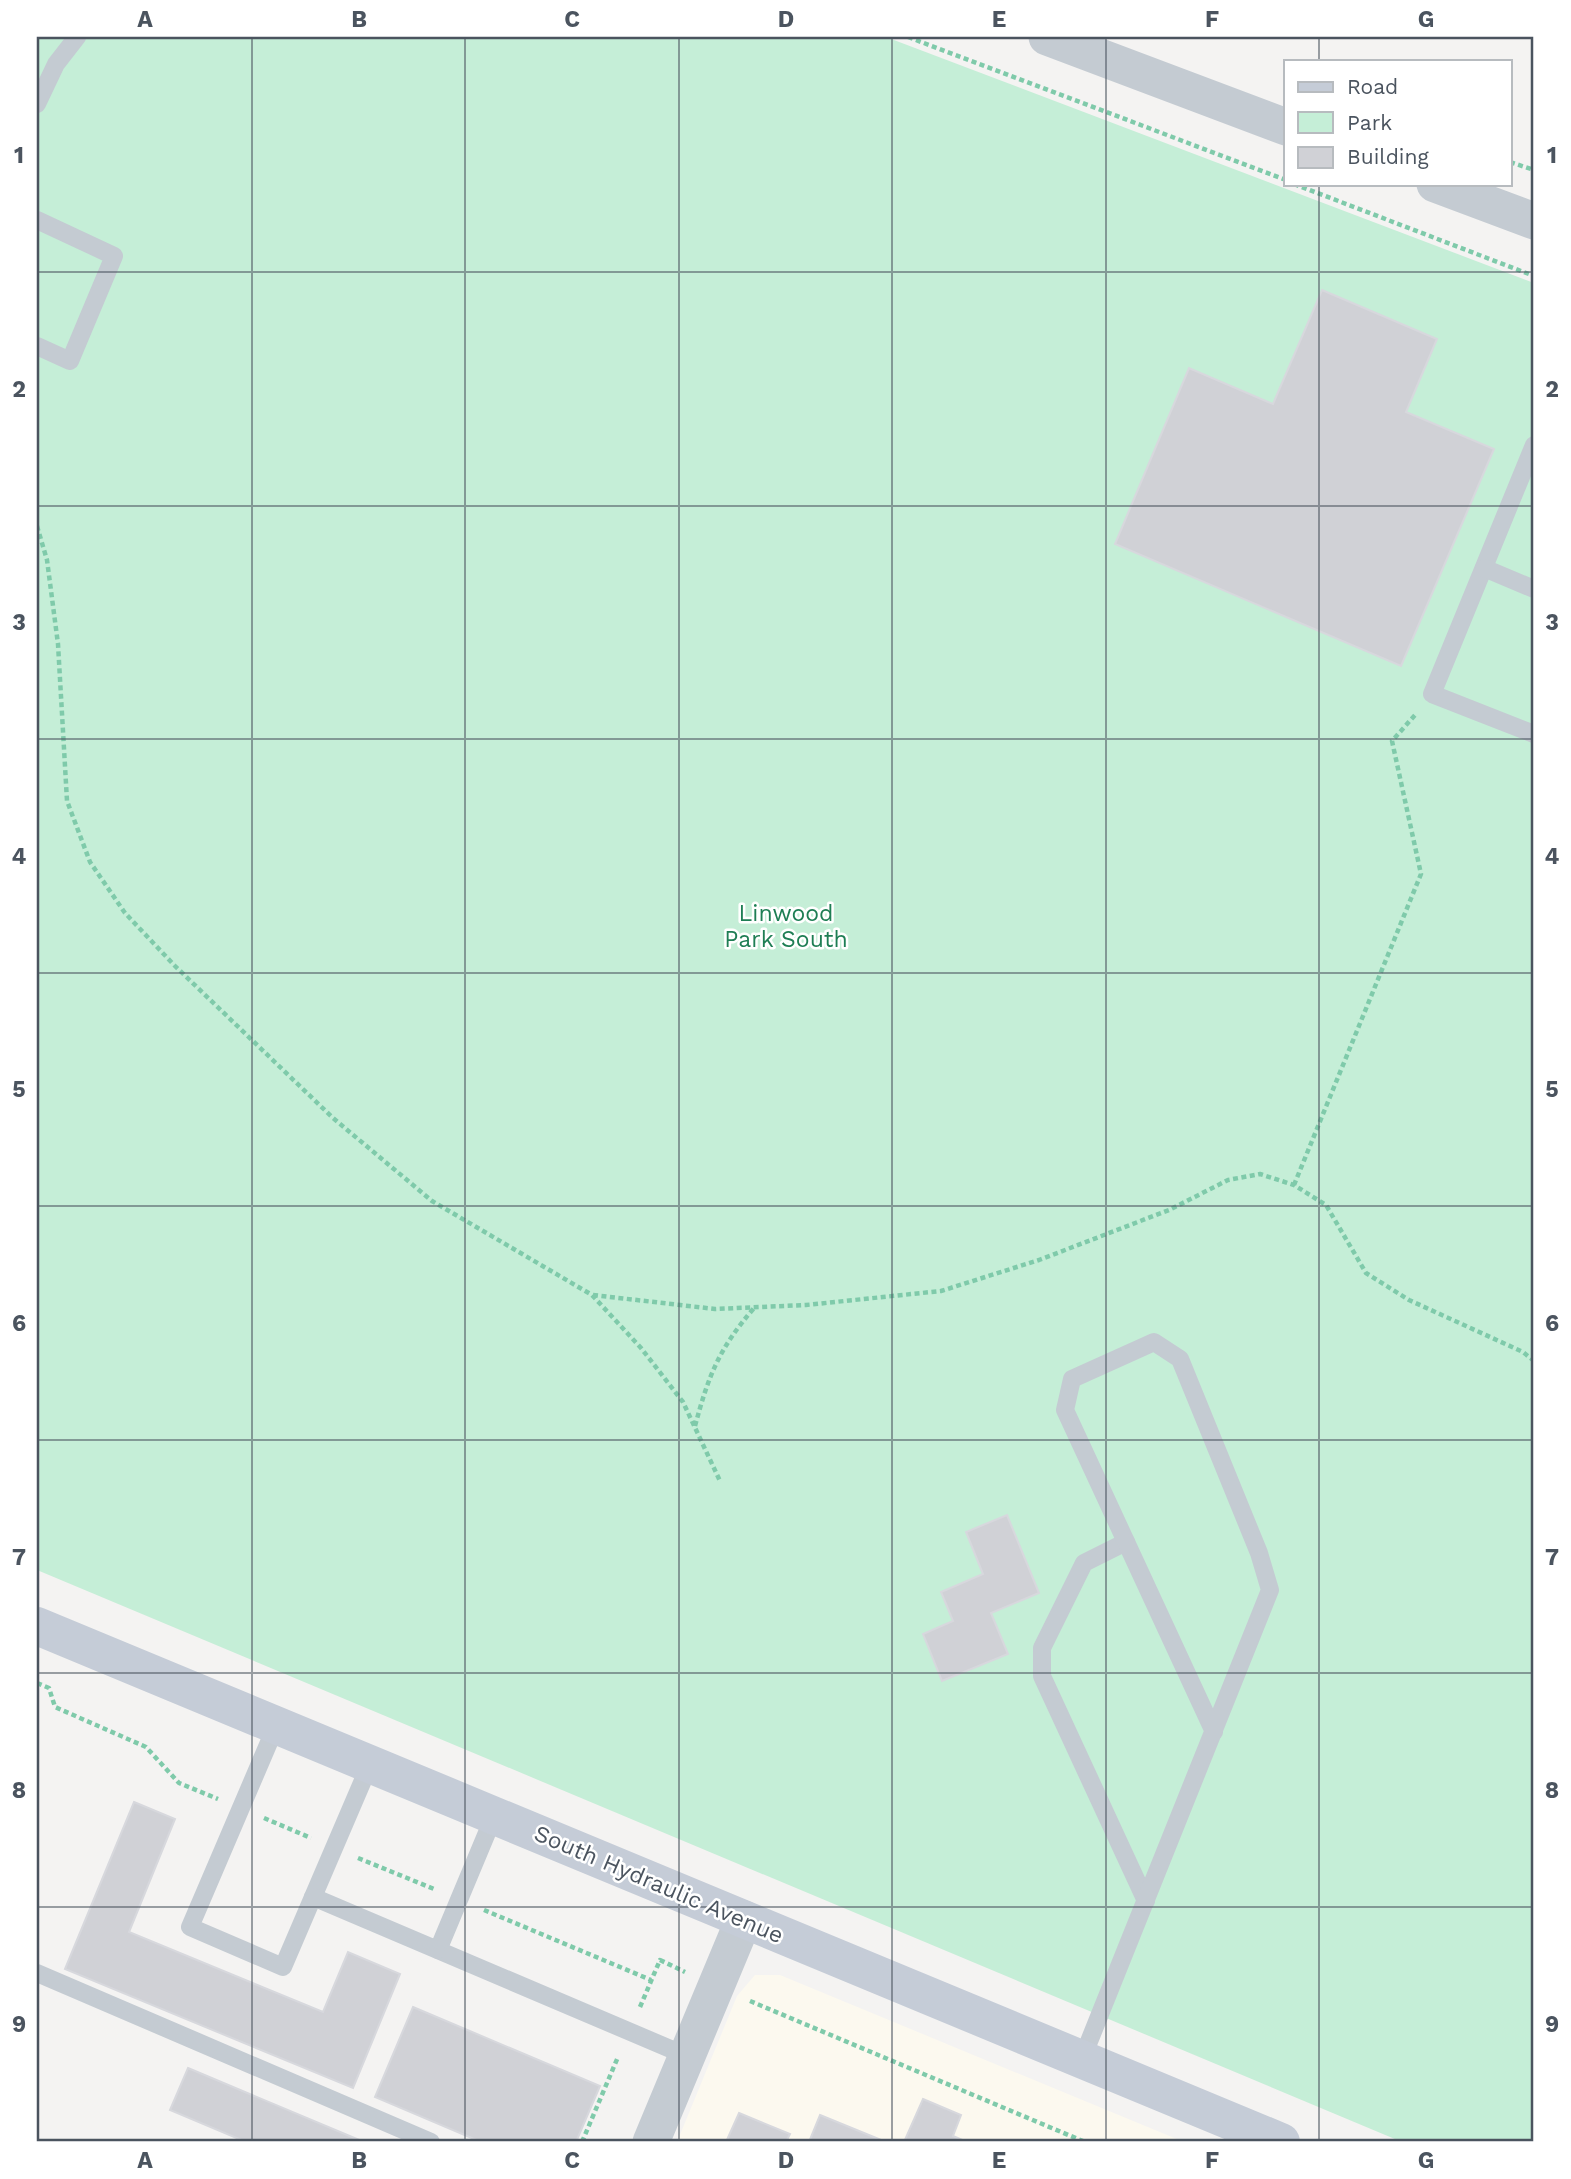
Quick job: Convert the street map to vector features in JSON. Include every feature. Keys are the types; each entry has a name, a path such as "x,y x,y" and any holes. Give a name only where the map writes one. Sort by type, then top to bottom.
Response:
{"street":[{"path":"1047,37 1284,126"},
{"path":"1440,186 1534,221"},
{"name":"South Hydraulic Avenue","path":"37,1626 1281,2142"},
{"path":"651,2142 744,1919"}],"lane":[{"path":"37,104 56,64 77,37"},
{"path":"37,220 114,256 70,361 37,346"},
{"path":"1533,453 1432,694 1534,734"},
{"path":"1484,568 1534,589"},
{"path":"1082,2059 1214,1732 1270,1590 1259,1553 1180,1359 1154,1342 1072,1379 1065,1410 1214,1732"},
{"path":"1126,1542 1083,1563 1042,1648 1042,1676 1146,1901"},
{"path":"276,1726 190,1927 283,1967 370,1764"},
{"path":"438,1950 494,1816"},
{"path":"313,1897 687,2056"},
{"path":"37,1973 431,2142"}],"path":[{"path":"908,37 1284,179"},
{"path":"1512,163 1534,170"},
{"path":"1299,186 1534,276"},
{"path":"37,526 47,560 58,644 67,801 90,862 125,913 175,966 333,1118 432,1201 592,1295 641,1348 683,1402 720,1481"},
{"path":"1294,1185 1421,874 1392,741 1432,694"},
{"path":"592,1295 715,1309 941,1291 1039,1260 1169,1210 1228,1180 1261,1174 1294,1185 1326,1205 1366,1273 1409,1300 1523,1352 1534,1361"},
{"path":"695,1427 709,1374 729,1338 754,1308"},
{"path":"582,2142 660,1960 1084,2142"}],"shaded area":[{"path":"755,1975 780,1975 1184,2142 677,2142 737,1996"}],"green space":[{"name":"Linwood Park South","path":"37,37 886,37 1534,283 1534,2142 1402,2142 37,1570"}],"building":[{"path":"1322,290 1437,339 1406,412 1494,449 1401,666 1115,544 1189,368 1273,404"},
{"path":"1007,1515 1039,1593 991,1613 1008,1654 942,1681 923,1634 953,1621 941,1592 983,1574 966,1532"},
{"path":"134,1802 175,1819 129,1932 323,2012 348,1952 400,1974 353,2088 65,1969"},
{"path":"413,2007 600,2086 576,2142 481,2142 375,2097"},
{"path":"188,2068 364,2142 246,2142 170,2110"},
{"path":"923,2099 961,2115 953,2136 967,2142 904,2142"},
{"path":"739,2113 790,2134 786,2142 726,2142"},
{"path":"820,2115 886,2142 809,2142"}]}
